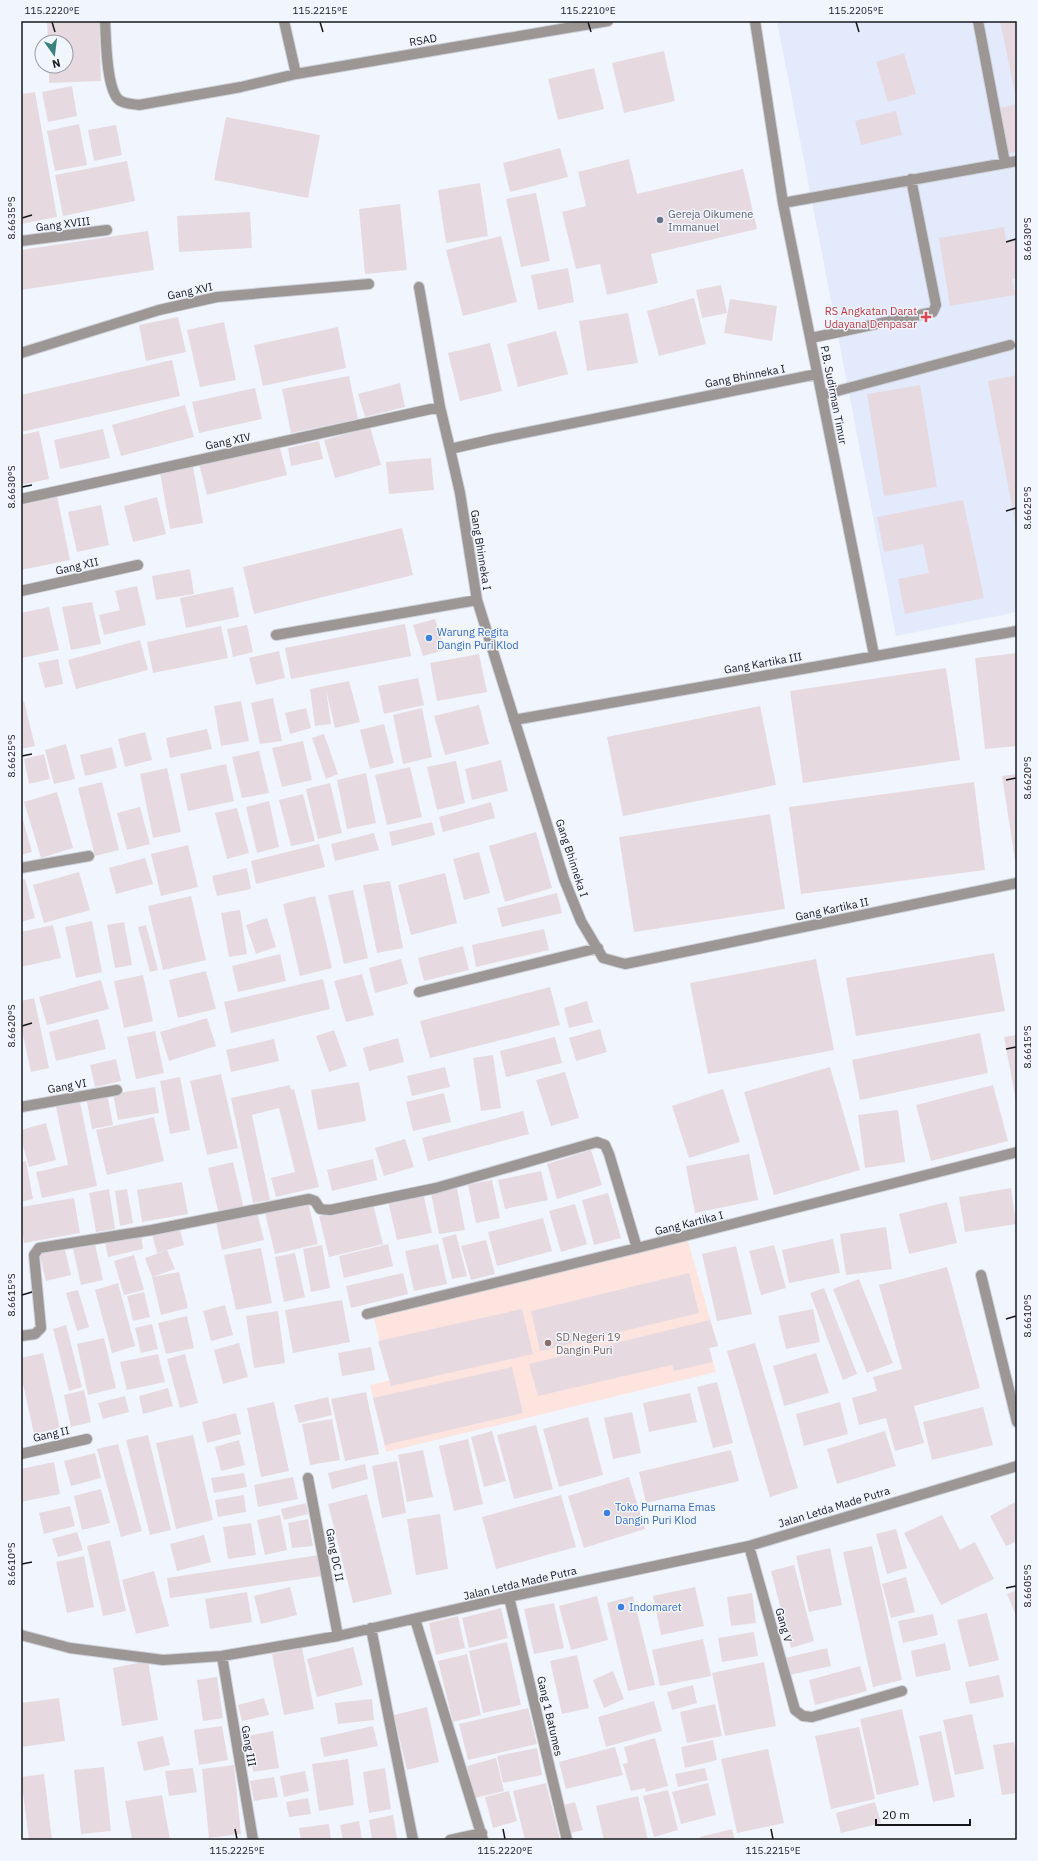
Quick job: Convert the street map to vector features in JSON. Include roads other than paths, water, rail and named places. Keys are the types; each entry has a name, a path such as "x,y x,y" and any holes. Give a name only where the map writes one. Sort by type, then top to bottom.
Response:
{"street":[{"name":"RSAD","path":"105,21 108,66 114,95 120,101 139,104 241,87 296,74 608,21"},
{"path":"284,21 296,74"},
{"name":"P.B. Sudirman Timur","path":"755,21 783,203 874,655"},
{"path":"978,21 1005,163"},
{"path":"783,203 1017,161"},
{"path":"810,338 933,312 936,305 911,179"},
{"name":"Gang XVIII","path":"21,241 107,230"},
{"name":"Gang XVI","path":"21,353 159,310 217,297 369,284"},
{"path":"419,287 440,407 450,449"},
{"path":"822,395 1010,345"},
{"name":"Gang Bhinneka I","path":"651,959 625,964 603,958 581,921 564,879 549,825 514,720 477,600 460,493 450,449 502,437 817,374"},
{"name":"Gang XIV","path":"21,499 440,407"},
{"name":"Gang XII","path":"21,591 138,565"},
{"path":"276,635 477,600"},
{"name":"Gang Kartika III","path":"514,720 874,655 1017,631"},
{"path":"21,868 89,856"},
{"name":"Gang Kartika II","path":"651,959 1017,883"},
{"path":"419,992 598,948"},
{"name":"Gang VI","path":"21,1107 117,1090"},
{"path":"21,1336 35,1334 41,1328 34,1255 39,1248 152,1230 309,1199 315,1201 320,1209 330,1210 436,1188 597,1142 604,1145 609,1154 637,1248"},
{"name":"Gang Kartika I","path":"367,1314 637,1248 1017,1152"},
{"path":"981,1275 1017,1422"},
{"name":"Gang II","path":"21,1454 87,1439"},
{"name":"Jalan Letda Made Putra","path":"21,1635 70,1648 163,1660 222,1656 338,1636 509,1597 749,1546 1017,1466"},
{"name":"Gang DC II","path":"308,1478 338,1636"},
{"name":"Gang V","path":"749,1546 795,1710 803,1716 812,1717 902,1691"},
{"name":"Gang 1 Batumes","path":"509,1597 567,1840"},
{"path":"415,1619 482,1836 450,1840"},
{"path":"371,1628 413,1840"},
{"name":"Gang III","path":"222,1656 253,1840"}],"place":[{"name":"Gereja Oikumene Immanuel","path":"660,220"},
{"name":"RS Angkatan Darat Udayana Denpasar","path":"926,317"},
{"name":"Warung Regita Dangin Puri Klod","path":"429,638"},
{"name":"SD Negeri 19 Dangin Puri","path":"548,1343"},
{"name":"Toko Purnama Emas Dangin Puri Klod","path":"607,1513"},
{"name":"Indomaret","path":"621,1607"}]}
